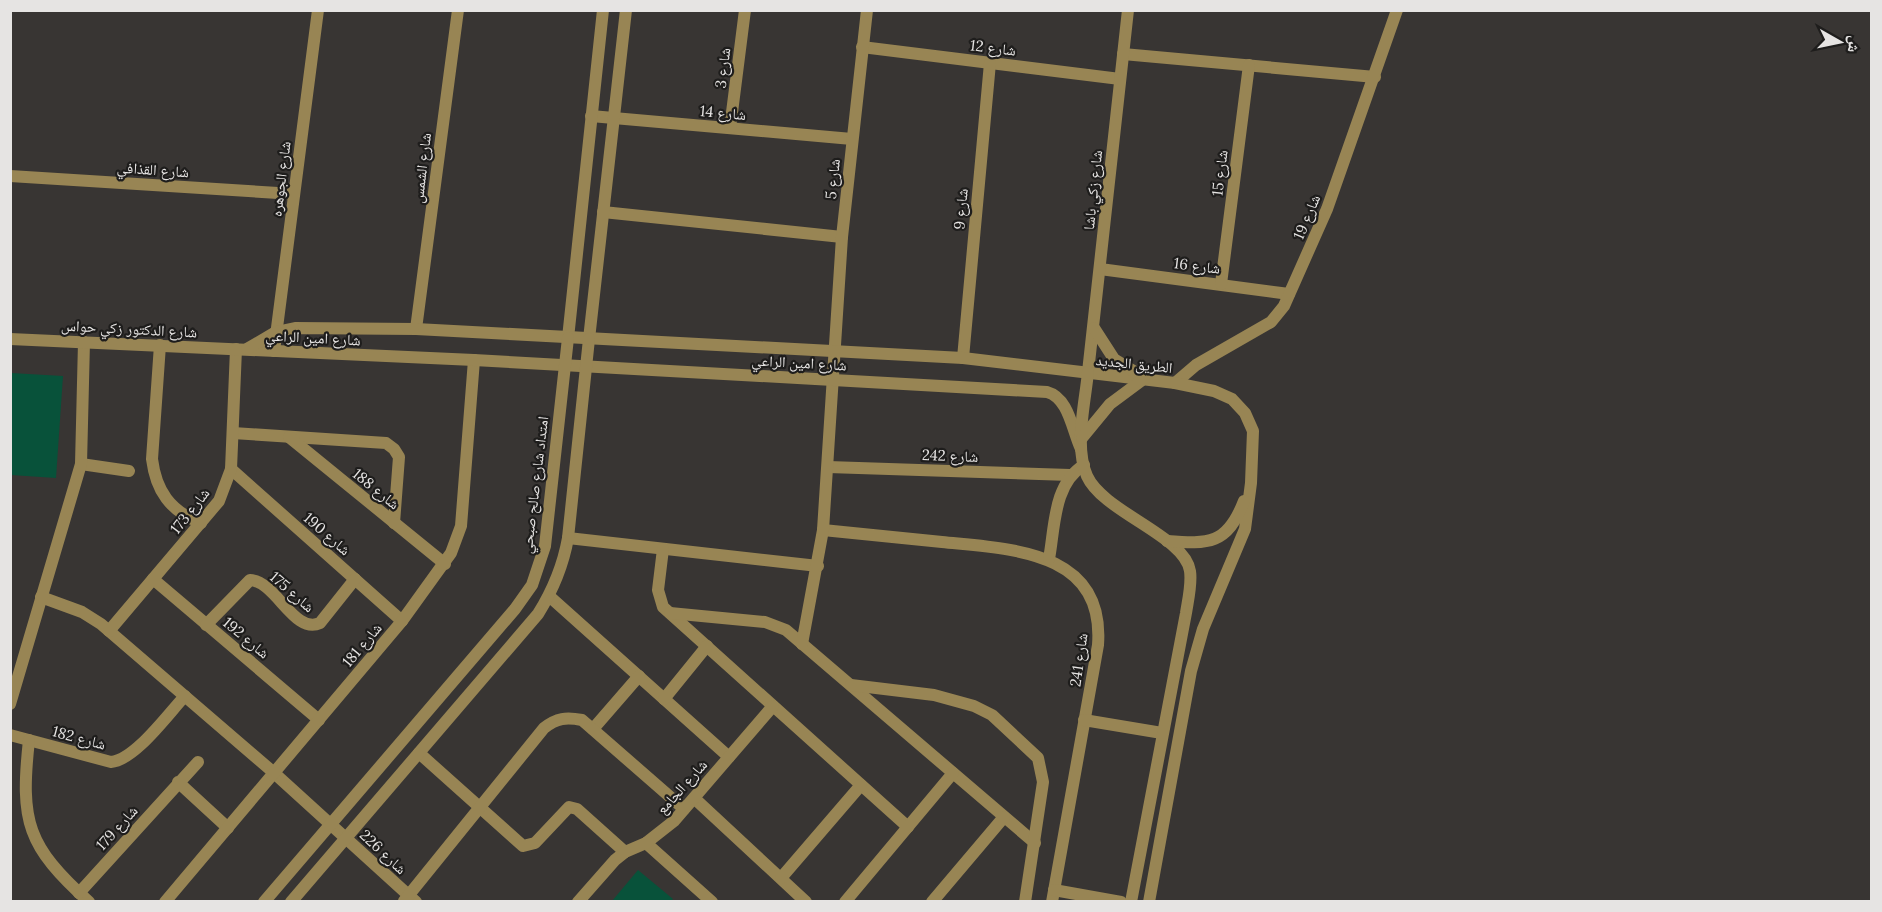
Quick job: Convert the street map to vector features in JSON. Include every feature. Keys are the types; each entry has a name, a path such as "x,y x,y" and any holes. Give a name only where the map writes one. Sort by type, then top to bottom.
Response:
{"street":[{"name":"شارع الجوهره","path":"274,351 318,10"},
{"name":"شارع الشمس","path":"416,329 458,10"},
{"name":"امتداد شارع صالح صبحي","path":"264,902 515,609 532,585 545,546 603,10"},
{"path":"291,902 538,614 561,569 568,538 626,10"},
{"name":"شارع 3","path":"730,128 745,10"},
{"name":"شارع 5","path":"802,644 823,530 842,237 867,10"},
{"name":"شارع زكي باشا","path":"1088,372 1128,10"},
{"name":"شارع 19","path":"1175,383 1196,364 1271,322 1284,306 1327,209 1397,10"},
{"name":"شارع 12","path":"862,47 1120,79"},
{"path":"1123,54 1375,77"},
{"name":"شارع 9","path":"963,358 990,63"},
{"name":"شارع 15","path":"1221,284 1249,65"},
{"name":"شارع 14","path":"591,116 852,140"},
{"name":"شارع القذافي","path":"10,176 294,194"},
{"path":"603,212 842,237"},
{"name":"شارع 16","path":"1100,269 1290,294"},
{"name":"شارع امين الراعي","path":"242,349 276,333 316,327 416,329 963,358 1088,372"},
{"path":"1081,444 1110,404 1145,378 1114,359 1094,328"},
{"name":"شارع الدكتور زكي حواس","path":"10,339 242,349"},
{"path":"10,704 81,464 84,342"},
{"path":"160,345 152,459 154,476 160,493 171,507 201,523"},
{"name":"شارع امين الراعي","path":"242,349 1047,392 1057,396 1064,404 1081,444"},
{"name":"شارع 173","path":"109,631 219,501 231,469 242,349"},
{"name":"شارع 181","path":"165,902 273,772 320,720 402,621 445,564 461,526 474,360"},
{"name":"الطريق الجديد","path":"1131,902 1186,612 1190,571 1187,561 1167,541 1099,493 1087,475 1081,444 1088,372 1145,378 1214,391 1232,399 1245,413 1253,431 1251,483 1245,529 1203,629 1191,670 1149,902"},
{"path":"233,434 386,443 399,457 394,523"},
{"name":"شارع 188","path":"289,437 445,564"},
{"path":"81,464 129,471"},
{"path":"1049,560 1061,490 1070,475 1084,465"},
{"name":"شارع 242","path":"828,466 1070,475"},
{"name":"شارع 190","path":"231,469 402,621"},
{"path":"1167,541 1202,543 1228,531 1240,512 1251,483"},
{"name":"شارع 241","path":"823,530 1018,550 1049,560 1074,576 1084,588 1097,615 1098,645 1053,896"},
{"path":"568,538 818,566"},
{"path":"663,549 659,599 670,613 908,827"},
{"name":"شارع 192","path":"153,579 320,720"},
{"name":"شارع 175","path":"206,625 250,580 261,583 303,623 314,626 320,623 355,579"},
{"path":"549,596 729,757"},
{"name":"شارع 226","path":"41,597 82,612 109,631 273,772 409,899"},
{"path":"670,613 765,622 786,630 1035,843"},
{"path":"664,699 707,646"},
{"path":"593,729 639,676"},
{"path":"850,686 954,699 992,716 1030,748 1043,769 1035,843 1025,902"},
{"name":"شارع 182","path":"10,735 111,762 119,762 131,754 185,696"},
{"name":"شارع الجامع","path":"578,902 625,852 646,843 669,825 773,706"},
{"path":"409,899 478,806 544,729 555,720 569,717 582,720 684,809"},
{"path":"1084,720 1162,733"},
{"path":"29,740 24,791 26,812 34,839 48,861 89,902"},
{"path":"419,753 519,844 527,847 535,843 566,808 573,807 625,852"},
{"name":"شارع 179","path":"79,893 198,762"},
{"path":"845,902 953,773"},
{"path":"178,782 228,828"},
{"path":"781,878 861,784"},
{"path":"694,798 806,902"},
{"path":"932,902 1004,817"},
{"path":"646,843 712,902"},
{"path":"1053,896 1121,902"}],"green space":[{"path":"11,373 63,376 56,478 11,475"},
{"path":"638,870 673,899 671,901 612,901"}]}
